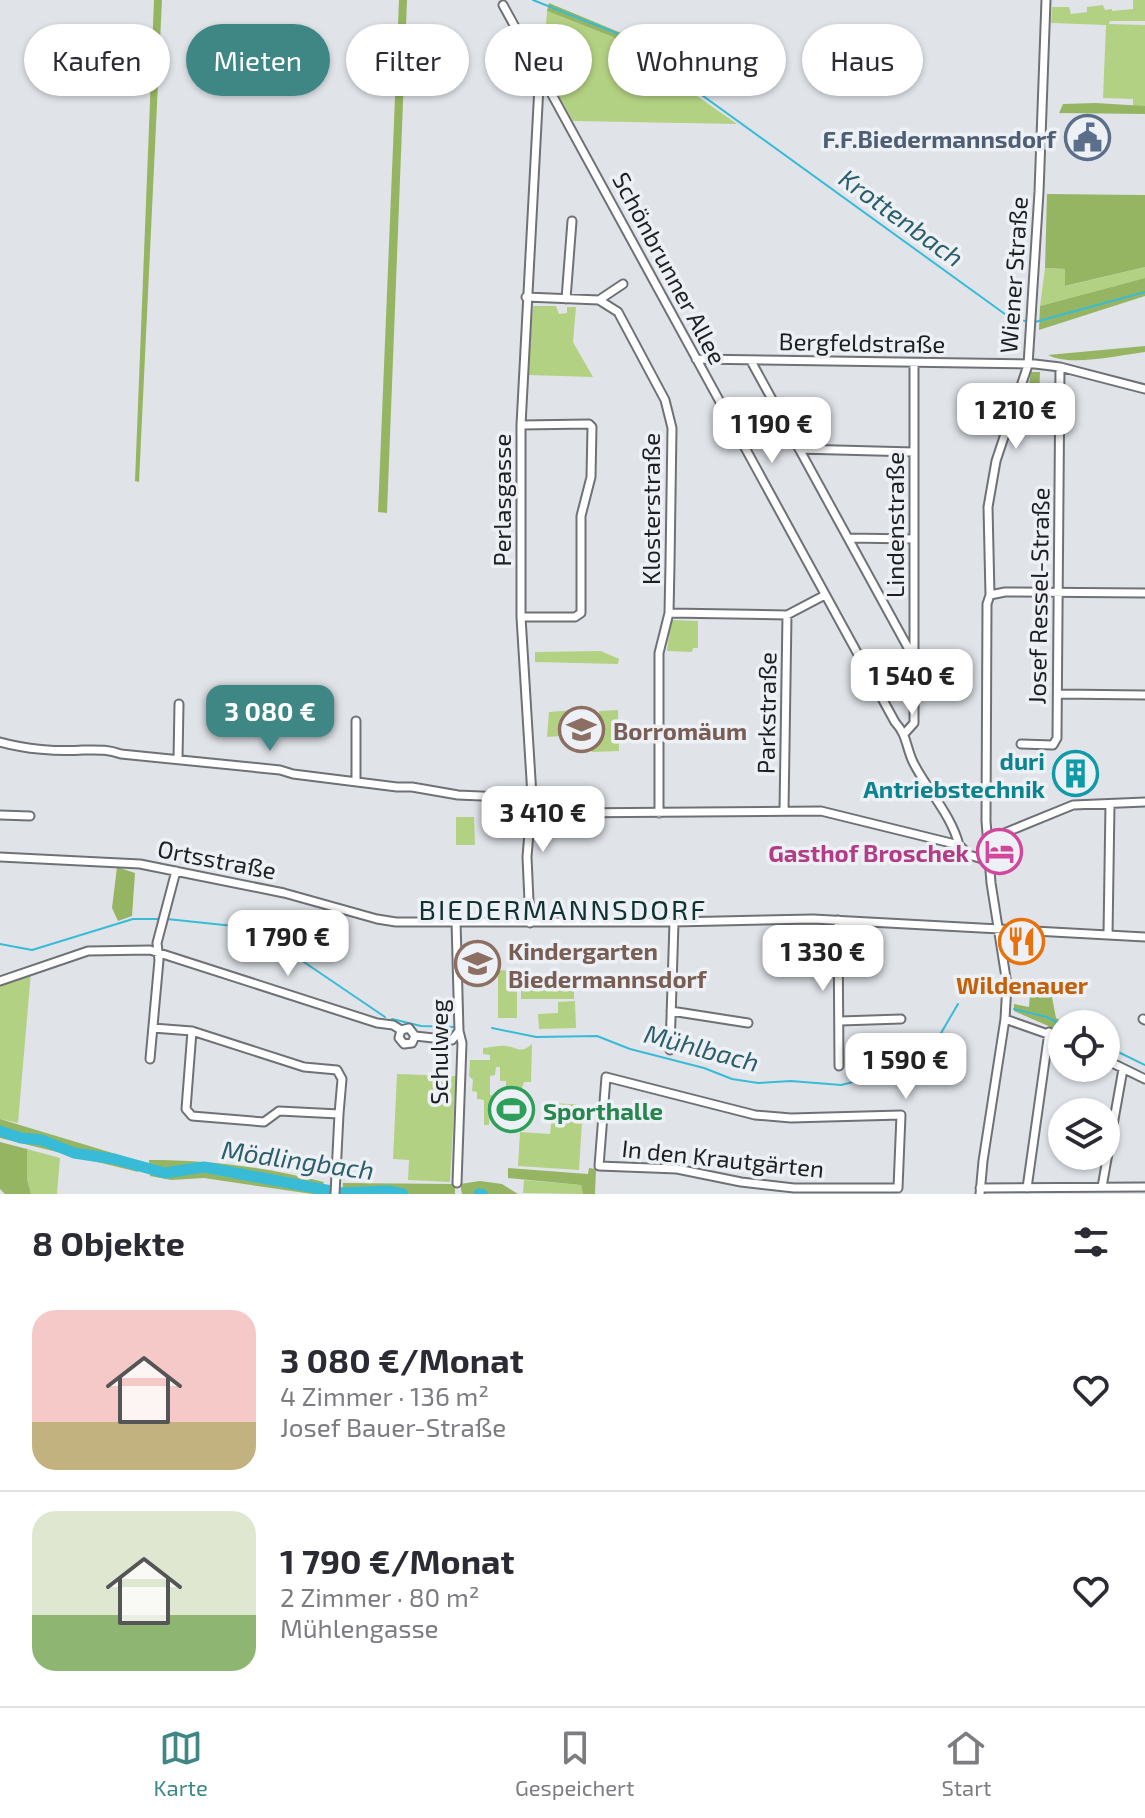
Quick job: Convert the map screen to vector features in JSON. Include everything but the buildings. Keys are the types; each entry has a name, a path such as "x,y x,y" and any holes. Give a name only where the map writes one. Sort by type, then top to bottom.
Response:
{"street":[{"name":"Wiener Straße","path":"980,1191 1005,1019 1007,984 987,838 988,507 996,461 1028,365 1046,0"},
{"name":"Schönbrunner Allee","path":"503,5 514,24"},
{"name":"Perlasgasse","path":"530,923 527,857 532,800 521,617 521,425 538,96"},
{"name":"Schönbrunner Allee","path":"554,96 895,722 905,733 912,760 955,831 959,845"},
{"path":"566,299 572,221"},
{"path":"526,297 599,300 623,284"},
{"name":"Klosterstraße","path":"599,300 618,312 665,400 672,428 669,613 659,653 659,813"},
{"name":"Bergfeldstraße","path":"696,359 1060,367 1145,389"},
{"path":"751,361 913,657"},
{"name":"Lindenstraße","path":"905,733 914,723 914,363"},
{"name":"Josef Ressel-Straße","path":"1021,744 1053,745 1057,738 1060,367"},
{"path":"521,425 589,424 592,427 591,477 581,516 581,613 575,617 521,617"},
{"path":"799,449 914,452"},
{"path":"848,538 914,539"},
{"path":"990,595 1005,592 1145,593"},
{"path":"669,613 787,615 825,595"},
{"name":"Parkstraße","path":"784,811 787,615"},
{"path":"1058,694 1145,695"},
{"path":"178,759 179,704"},
{"path":"356,721 356,782"},
{"path":"0,742 84,751 98,748 121,754 280,770 458,795 532,800 559,812 821,811 959,845 969,855 989,861"},
{"path":"987,838 1073,805 1145,802"},
{"path":"1108,935 1110,804"},
{"path":"0,815 30,816"},
{"name":"Ortsstraße","path":"0,857 140,864 284,893 396,922 838,920 1145,937"},
{"path":"150,1059 159,952 157,943 176,871"},
{"path":"838,920 839,1066"},
{"name":"Schulweg","path":"456,921 462,1043 457,1183"},
{"path":"670,1050 674,922"},
{"path":"0,981 88,951 150,950 377,1023 393,1025 401,1030 409,1028 415,1036 452,1040 459,1029"},
{"path":"671,1011 748,1023"},
{"path":"840,1021 901,1019"},
{"path":"1005,1019 1048,1032"},
{"path":"153,1028 192,1031 304,1067 340,1071 335,1190"},
{"path":"401,1030 399,1038 404,1044 412,1043 415,1036"},
{"path":"192,1031 186,1109 192,1116 264,1122 279,1111 339,1114"},
{"path":"1027,1188 1048,1039"},
{"path":"1120,1067 1145,1079"},
{"path":"1102,1187 1123,1069"},
{"name":"In den Krautgärten","path":"606,1077 755,1115 791,1118 901,1115 898,1188 837,1192 741,1182 677,1169 599,1166 606,1077"},
{"path":"980,1191 1145,1187"}],"green space":[{"path":"154,0 162,0 161,24 153,24"},
{"path":"399,0 407,0 406,24 398,24"},
{"path":"1133,0 1145,0 1145,21 1110,21 1109,24 1145,25 1145,106 1133,106 1133,99 1103,98 1106,25 1051,23 1052,7 1069,7 1071,14 1087,12 1087,7 1103,5 1105,10 1112,11 1133,9"},
{"path":"549,3 608,28 608,35 592,29 592,24 580,24 547,11"},
{"path":"547,11 580,24 546,24"},
{"path":"592,29 608,35 608,96 697,96 737,124 573,121 559,96 592,96"},
{"path":"150,96 157,96 139,482 135,481"},
{"path":"395,96 403,96 387,513 378,512"},
{"path":"1063,104 1145,106 1145,114 1059,113"},
{"path":"1047,194 1145,195 1145,267 1065,286 1065,269 1045,268"},
{"path":"1145,267 1145,278 1040,306 1045,268 1065,269 1066,286"},
{"path":"1145,278 1145,296 1039,330 1040,306"},
{"path":"533,306 556,306 559,314 567,313 567,307 576,307 573,342 593,377 528,375"},
{"path":"1145,346 1145,352 1095,359 1069,360 1048,355"},
{"path":"1031,372 1040,372 1039,399 1021,434"},
{"path":"671,620 698,621 698,648 693,648 692,652 667,651"},
{"path":"601,651 619,659 618,664 535,662 535,652"},
{"path":"574,710 576,735 547,737 549,712"},
{"path":"618,710 619,751 592,752 590,720 599,719 599,711"},
{"path":"456,817 474,817 475,845 456,845"},
{"path":"117,867 135,873 132,916 118,921 112,908"},
{"path":"498,970 517,971 517,1018 498,1018"},
{"path":"31,972 18,1123 0,1119 0,984"},
{"path":"521,980 574,981 574,999 521,999"},
{"path":"1031,982 1051,992 1054,1010 1048,1010 1048,1026 1014,1011 1014,1004 1029,1007"},
{"path":"575,1001 576,1028 539,1029 538,1014 558,1013 558,1002"},
{"path":"532,1044 531,1082 524,1082 521,1091 506,1091 506,1081 500,1081 500,1067 496,1067 495,1075 490,1076 490,1095 494,1099 490,1100 489,1125 484,1125 484,1100 477,1099 477,1092 472,1091 470,1060 490,1060 490,1055 483,1054 483,1048 503,1046 522,1050"},
{"path":"397,1074 456,1076 450,1182 408,1180 409,1160 393,1159"},
{"path":"553,1103 583,1105 579,1170 518,1166 520,1132 550,1134"},
{"path":"0,1119 139,1161 138,1172 0,1138"},
{"path":"0,1142 27,1149 27,1179 31,1194 5,1194 0,1189"},
{"path":"27,1149 60,1158 57,1194 31,1194 27,1179"},
{"path":"149,1160 237,1165 324,1182 319,1194 312,1194 204,1178 171,1180 150,1176"},
{"path":"508,1168 588,1174 589,1168 596,1169 595,1194 583,1194 581,1185 508,1178"},
{"path":"524,1180 581,1185 583,1194 523,1193"},
{"path":"480,1181 502,1184 518,1194 462,1194 460,1184"},
{"path":"343,1183 455,1184 455,1194 342,1194"}],"water":[{"path":"276,1157 328,1162 328,1167 317,1173 296,1172 276,1167 273,1162"}],"waterway":[{"name":"Krottenbach","path":"533,0 616,33 1009,317 1029,322"},
{"name":"Krottenbach","path":"1035,322 1145,292"},
{"name":"Mühlbach","path":"0,944 32,950 133,919 161,919"},
{"name":"Mühlbach","path":"167,919 243,927"},
{"name":"Mühlbach","path":"263,932 285,939 298,958 385,1017"},
{"name":"Mühlbach","path":"492,1028 536,1037 597,1036 732,1079 758,1083 791,1081 841,1085 874,1077 886,1083 899,1082 920,1069 958,1004"},
{"name":"Mühlbach","path":"1014,1009 1048,1018"},
{"name":"Mühlbach","path":"392,1019 421,1026 454,1027"},
{"name":"Mühlbach","path":"1120,1053 1145,1065"},
{"name":"Mödlingbach","path":"0,1131 21,1138 42,1140 74,1153 114,1159 165,1173 204,1167 342,1193 388,1191 403,1194"}],"place":[{"name":"F.F.Biedermannsdorf","path":"1087,138"},
{"name":"Borromäum","path":"582,730"},
{"name":"duri Antriebstechnik","path":"1076,774"},
{"name":"Gasthof Broschek","path":"1000,852"},
{"name":"Wildenauer","path":"1022,942"},
{"name":"Kindergarten Biedermannsdorf","path":"477,964"},
{"name":"Sporthalle","path":"512,1110"}],"district":[{"name":"BIEDERMANNSDORF","path":"563,909"}]}
